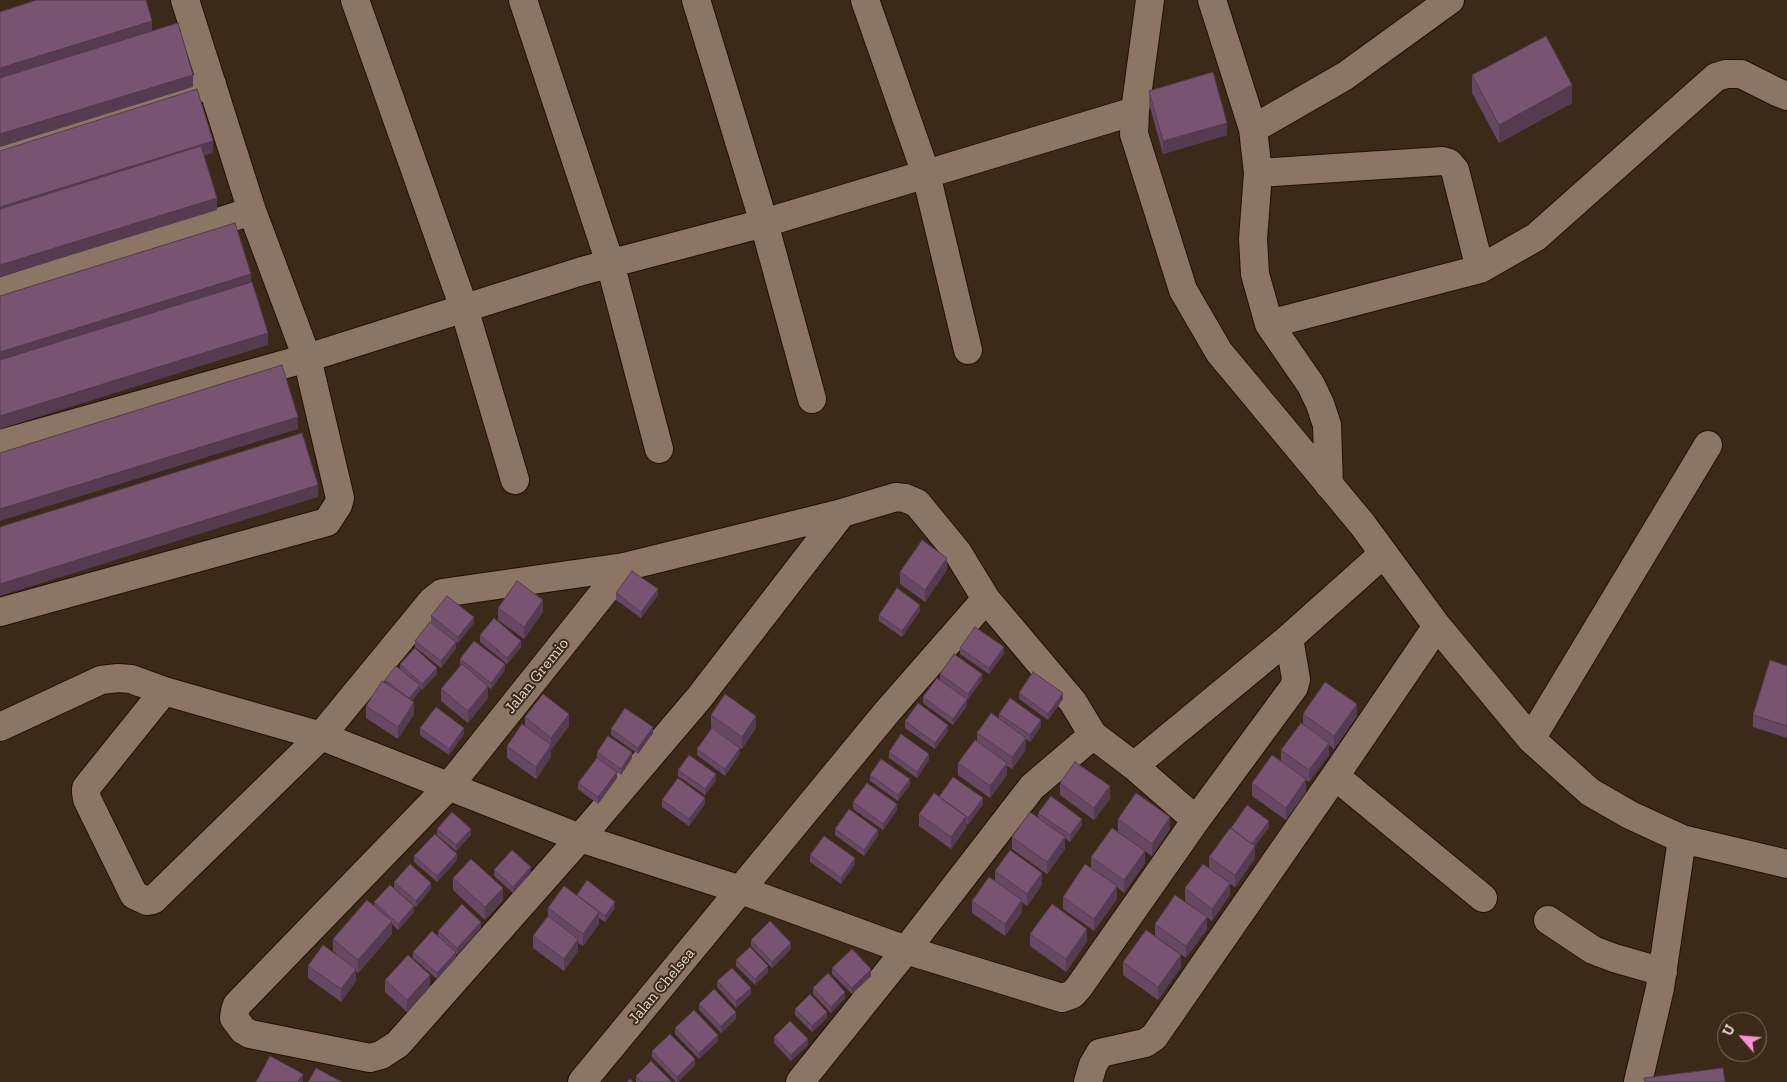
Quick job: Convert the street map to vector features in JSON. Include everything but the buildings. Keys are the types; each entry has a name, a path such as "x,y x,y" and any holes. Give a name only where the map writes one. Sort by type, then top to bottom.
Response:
{"street":[{"path":"0,612 327,522 334,514 340,498 307,358 252,211 185,0"},
{"path":"355,0 464,308 515,480"},
{"path":"523,0 610,263 659,449"},
{"path":"696,0 764,223 812,399"},
{"path":"865,0 926,174 968,350"},
{"path":"1150,0 1135,111 1134,134 1183,290 1219,352 1362,524 1436,626 1531,739 1590,792 1630,815 1682,839 1787,864"},
{"path":"1212,0 1253,129 1258,173 1253,239 1255,274 1269,324 1311,385 1320,404 1326,425 1329,485"},
{"path":"1253,129 1345,76 1450,0"},
{"path":"1269,324 1480,269 1536,237 1716,77 1726,74 1741,74 1787,96"},
{"path":"0,150 212,84"},
{"path":"0,444 307,358 610,263 764,223 1135,111"},
{"path":"1258,173 1443,161 1449,163 1455,170 1480,269"},
{"path":"0,292 252,211"},
{"path":"1531,739 1708,446"},
{"path":"164,691 86,788 87,799 134,895 146,901 153,900 321,736 442,593 624,566 842,513 896,497 918,503 958,553 986,599 1073,702 1093,736 1134,766 1196,820"},
{"name":"Jalan Gremio","path":"624,566 449,786 237,1005 234,1018 243,1030 250,1034 370,1058 381,1055 398,1044 580,838 700,698 842,513"},
{"path":"1134,766 1290,638 1383,554"},
{"name":"Jalan Chelsea","path":"582,1082 887,712 986,599"},
{"path":"1088,1082 1093,1065 1100,1053 1145,1043 1154,1037 1335,776 1436,626"},
{"path":"0,727 101,680 131,679 164,691 321,736 580,838 741,890 906,950 1062,998 1079,988 1196,820 1294,688 1296,679 1290,638"},
{"path":"800,1082 1032,788 1093,736"},
{"path":"1335,776 1483,898"},
{"path":"1638,1082 1663,972 1682,839"},
{"path":"1548,920 1593,950 1663,972"}]}
